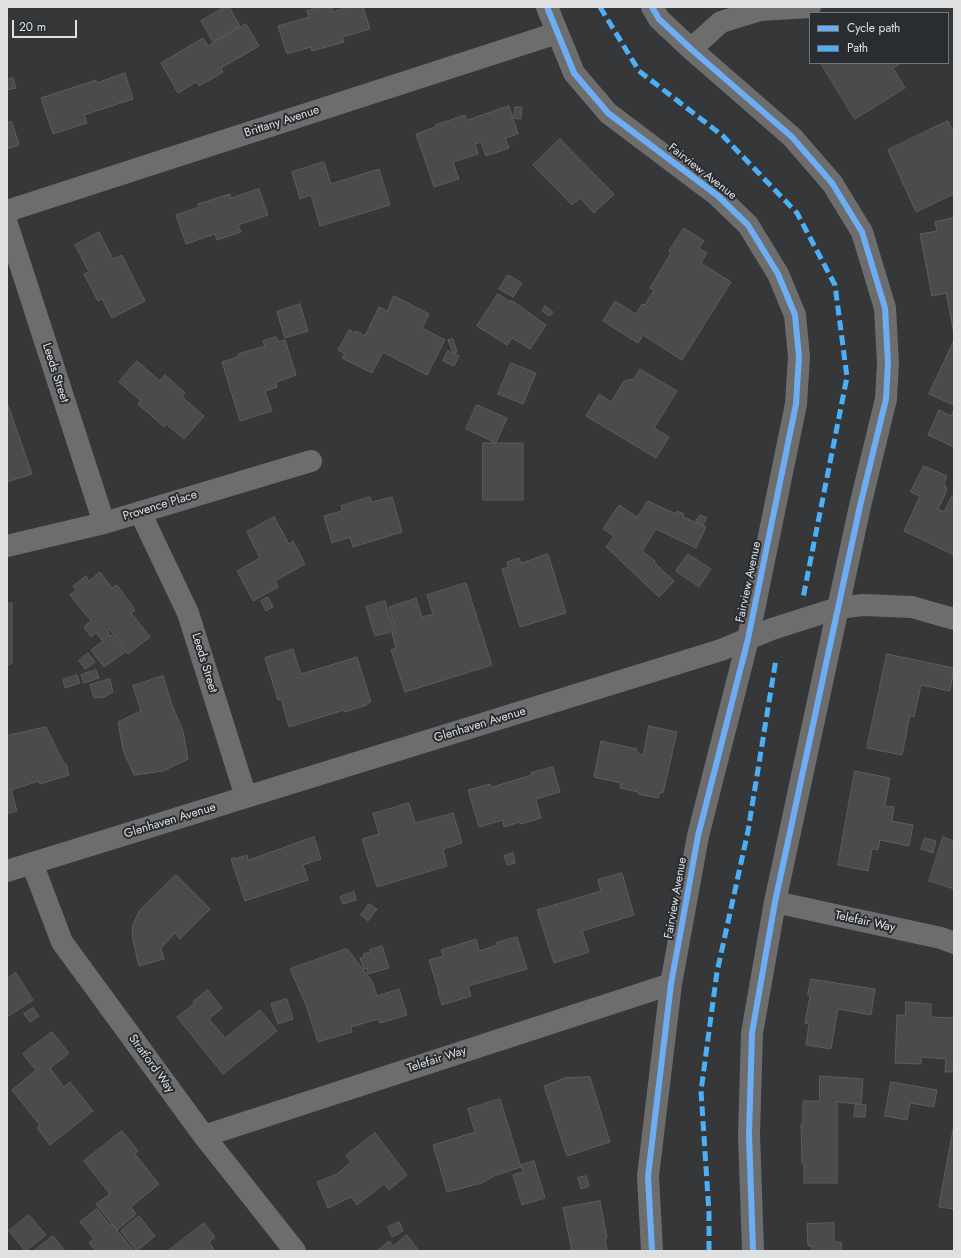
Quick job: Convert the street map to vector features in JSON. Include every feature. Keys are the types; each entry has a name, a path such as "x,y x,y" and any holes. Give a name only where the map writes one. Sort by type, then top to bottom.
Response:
{"street":[{"name":"Fairview Avenue","path":"547,7 574,73 608,113 718,196 748,225 778,274 795,315 799,357 796,404 748,639 698,836 671,984 648,1176 652,1251"},
{"path":"652,7 659,19 691,49 792,137 832,183 862,232 885,308 888,363 886,399 860,506 775,902 752,1033 749,1134 752,1251"},
{"path":"691,49 721,22 760,10 810,7"},
{"name":"Brittany Avenue","path":"7,211 557,33"},
{"name":"Leeds Street","path":"7,224 104,523"},
{"name":"Provence Place","path":"7,546 104,523 311,461"},
{"name":"Leeds Street","path":"140,512 188,613 246,797"},
{"name":"Glenhaven Avenue","path":"7,871 721,650 772,629 838,608 863,605 912,607 954,620"},
{"name":"Stratford Way","path":"32,863 62,942 204,1136 295,1251"},
{"name":"Telefair Way","path":"775,902 954,943"},
{"name":"Telefair Way","path":"204,1136 671,984"}],"building":[{"path":"225,7 229,7 240,26 213,42 201,21"},
{"path":"320,7 331,7 333,12 349,7 363,7 370,29 342,37 344,42 312,51 311,47 287,54 278,26 309,17 307,11"},
{"path":"246,24 259,46 221,68 223,72 199,86 196,82 178,93 161,63 203,38 208,46"},
{"path":"822,64 899,64 893,68 905,88 855,119"},
{"path":"125,73 133,99 84,115 87,123 53,134 41,98 96,80 96,83"},
{"path":"13,78 16,88 7,90 7,80"},
{"path":"509,106 518,134 505,138 509,148 486,156 481,142 475,144 478,154 453,162 459,179 434,187 416,134 436,127 435,125 465,115 467,120"},
{"path":"515,107 522,107 521,119 514,118"},
{"path":"948,121 954,133 954,194 916,212 888,150"},
{"path":"12,122 19,145 7,149 7,123"},
{"path":"560,139 614,194 594,213 580,198 572,205 533,165"},
{"path":"324,162 331,184 379,169 390,205 320,226 311,195 300,199 292,172"},
{"path":"259,189 268,215 238,225 241,232 217,240 215,234 186,244 176,215 199,207 198,204 230,194 231,198"},
{"path":"954,218 954,334 946,293 932,296 920,234 937,231 935,222"},
{"path":"684,228 704,241 699,248 707,253 701,263 731,282 682,360 643,335 638,343 603,321 615,301 636,314 642,304 645,305 654,290 650,288 671,253 669,252"},
{"path":"99,232 113,259 122,255 145,301 112,318 102,299 98,301 84,274 89,272 75,245"},
{"path":"508,275 522,283 513,297 499,289"},
{"path":"498,294 510,302 511,300 546,325 530,349 512,338 507,345 477,326"},
{"path":"394,296 429,314 422,328 445,340 427,375 383,352 372,373 342,358 345,354 338,350 349,330 355,333 356,331 365,336 379,307 387,311"},
{"path":"300,304 308,331 285,338 277,312"},
{"path":"545,306 553,312 550,316 542,311"},
{"path":"276,337 278,342 285,340 296,375 276,382 277,387 265,391 272,411 240,421 222,362 238,357 238,354 265,346 263,341"},
{"path":"453,339 457,352 453,353 448,340"},
{"path":"954,341 954,405 929,394"},
{"path":"448,351 459,356 454,366 443,361"},
{"path":"137,361 160,381 165,375 185,393 182,397 204,416 184,439 166,424 164,427 138,404 141,401 119,382"},
{"path":"511,363 536,373 523,404 498,394"},
{"path":"640,369 677,391 654,428 669,437 656,458 586,416 599,394 611,402 624,381 634,379"},
{"path":"7,405 32,474 7,482"},
{"path":"477,405 507,418 496,443 466,429"},
{"path":"954,409 954,447 928,435 939,410 951,416"},
{"path":"483,443 523,443 523,500 483,500"},
{"path":"924,466 947,476 944,483 947,490 938,509 944,512 952,496 954,497 954,555 904,531 920,496 911,492"},
{"path":"370,497 372,502 392,497 402,532 353,547 350,537 332,543 324,516 342,511 341,506"},
{"path":"648,501 676,514 677,511 684,514 683,517 706,527 696,548 656,529 642,551 655,561 654,562 674,581 659,597 606,547 614,536 603,529 619,505 637,517"},
{"path":"700,515 707,518 703,525 696,521"},
{"path":"274,517 289,544 293,541 305,564 275,581 278,587 253,601 237,571 260,558 247,532"},
{"path":"548,554 566,613 520,627 502,569 508,567 507,562 519,558 521,563"},
{"path":"688,554 711,569 699,587 676,571"},
{"path":"100,572 112,588 117,585 135,610 131,613 150,637 128,654 109,629 107,631 110,636 111,635 125,652 104,667 91,650 103,641 96,633 91,637 84,627 91,621 70,595 76,590 73,586 86,576 89,581"},
{"path":"466,583 492,665 405,692 391,650 396,648 392,633 396,632 389,607 416,598 422,617 433,614 427,595"},
{"path":"268,597 273,607 266,611 261,601"},
{"path":"385,601 394,631 375,636 366,607"},
{"path":"12,603 12,663 7,665 7,604"},
{"path":"293,649 301,674 357,657 371,702 366,704 367,705 345,712 344,710 289,727 281,699 278,700 265,658"},
{"path":"88,653 95,662 85,669 79,661"},
{"path":"887,654 954,668 950,691 921,685 914,717 910,715 902,755 867,748"},
{"path":"96,670 99,678 84,683 81,675"},
{"path":"77,675 80,683 65,688 63,680"},
{"path":"163,676 172,705 183,731 188,759 163,771 134,775 123,750 118,722 141,711 133,686"},
{"path":"110,679 113,692 104,697 94,698 90,685"},
{"path":"649,726 677,732 663,793 660,792 658,798 638,794 639,792 620,788 621,783 594,777 601,741 637,749 637,753 643,755"},
{"path":"46,727 64,764 66,764 69,775 40,784 39,781 11,790 17,811 7,814 7,736"},
{"path":"553,767 560,792 536,799 541,818 504,827 503,820 479,827 468,790 490,784 492,787"},
{"path":"855,771 890,778 885,806 894,807 892,821 913,825 909,846 880,840 878,850 872,849 868,871 838,865"},
{"path":"409,803 415,823 453,813 462,843 443,849 447,866 377,887 362,839 379,834 373,814"},
{"path":"314,837 321,859 303,865 308,880 245,901 231,859 247,855 248,860"},
{"path":"943,837 954,841 954,889 929,881"},
{"path":"925,838 936,841 933,853 921,849"},
{"path":"513,853 515,863 507,865 504,856"},
{"path":"622,873 634,915 582,931 589,952 554,963 537,910 601,891 598,880"},
{"path":"176,875 210,909 180,939 175,933 161,948 164,959 139,966 133,941 132,928 139,911"},
{"path":"354,892 356,900 343,904 340,897"},
{"path":"369,904 377,909 368,921 361,915"},
{"path":"517,937 527,969 468,986 471,996 442,1005 429,960 443,956 441,950 476,939 479,951 497,945 496,943"},
{"path":"382,946 389,968 368,974 367,968 364,969 360,958 364,957 363,954 371,952 370,950"},
{"path":"347,949 372,981 377,996 399,989 407,1015 380,1023 378,1019 351,1027 352,1032 318,1042 306,1005 290,969"},
{"path":"16,973 33,1000 7,1017 7,979"},
{"path":"811,979 875,989 871,1015 838,1009 831,1049 806,1045 809,1024 805,1023 810,996 808,995"},
{"path":"208,990 222,1008 209,1019 225,1038 260,1010 277,1031 223,1074 177,1017 194,1004 193,1002"},
{"path":"287,999 293,1019 278,1024 271,1004"},
{"path":"906,1002 931,1004 931,1017 954,1018 954,1072 945,1072 946,1059 921,1057 921,1064 895,1063 897,1015 905,1015"},
{"path":"33,1008 39,1016 30,1022 24,1014"},
{"path":"52,1032 69,1053 50,1068 64,1087 70,1082 93,1111 50,1145 37,1128 40,1125 12,1090 36,1070 23,1054"},
{"path":"820,1076 863,1079 861,1104 837,1102 837,1183 804,1183 801,1124 803,1124 803,1101 819,1101"},
{"path":"590,1077 610,1142 567,1156 544,1086 565,1078"},
{"path":"891,1082 937,1090 934,1107 910,1103 907,1120 885,1116"},
{"path":"500,1099 521,1167 494,1176 482,1183 447,1192 433,1145 475,1132 468,1109"},
{"path":"856,1104 866,1105 865,1117 854,1117"},
{"path":"954,1125 954,1209 939,1207"},
{"path":"122,1131 138,1151 135,1154 159,1184 131,1207 136,1214 117,1230 96,1204 110,1194 84,1161"},
{"path":"375,1133 407,1175 389,1190 384,1184 357,1205 351,1197 328,1208 317,1182 337,1174 351,1162 346,1156"},
{"path":"534,1161 545,1198 522,1205 513,1175 523,1172 521,1165"},
{"path":"586,1176 589,1186 581,1189 578,1178"},
{"path":"600,1201 607,1238 605,1239 607,1251 572,1251 563,1208"},
{"path":"97,1209 110,1225 112,1224 134,1251 96,1251 89,1243 94,1239 80,1222"},
{"path":"29,1215 46,1235 25,1251 9,1231"},
{"path":"139,1216 155,1236 137,1251 121,1231"},
{"path":"399,1222 403,1231 392,1237 388,1227"},
{"path":"204,1223 215,1237 209,1242 215,1251 168,1251"},
{"path":"834,1223 834,1242 841,1242 842,1251 812,1251 812,1246 808,1246 807,1224"},
{"path":"407,1235 419,1251 377,1251 389,1241 393,1246"},
{"path":"53,1236 65,1251 34,1251"}],"marked path":[{"path":"600,7 639,71 723,136 797,213 835,285 847,377 803,598"},
{"path":"709,1251 709,1213 701,1091 717,972 748,831 776,659"}],"cycle path":[{"path":"547,7 574,73 608,113 718,196 748,225 778,274 795,315 799,357 796,404 748,639 698,836 671,984 648,1176 652,1251"},
{"path":"652,7 659,19 691,49 792,137 832,183 862,232 885,308 888,363 886,399 860,506 775,902 752,1033 749,1134 753,1251"}]}
